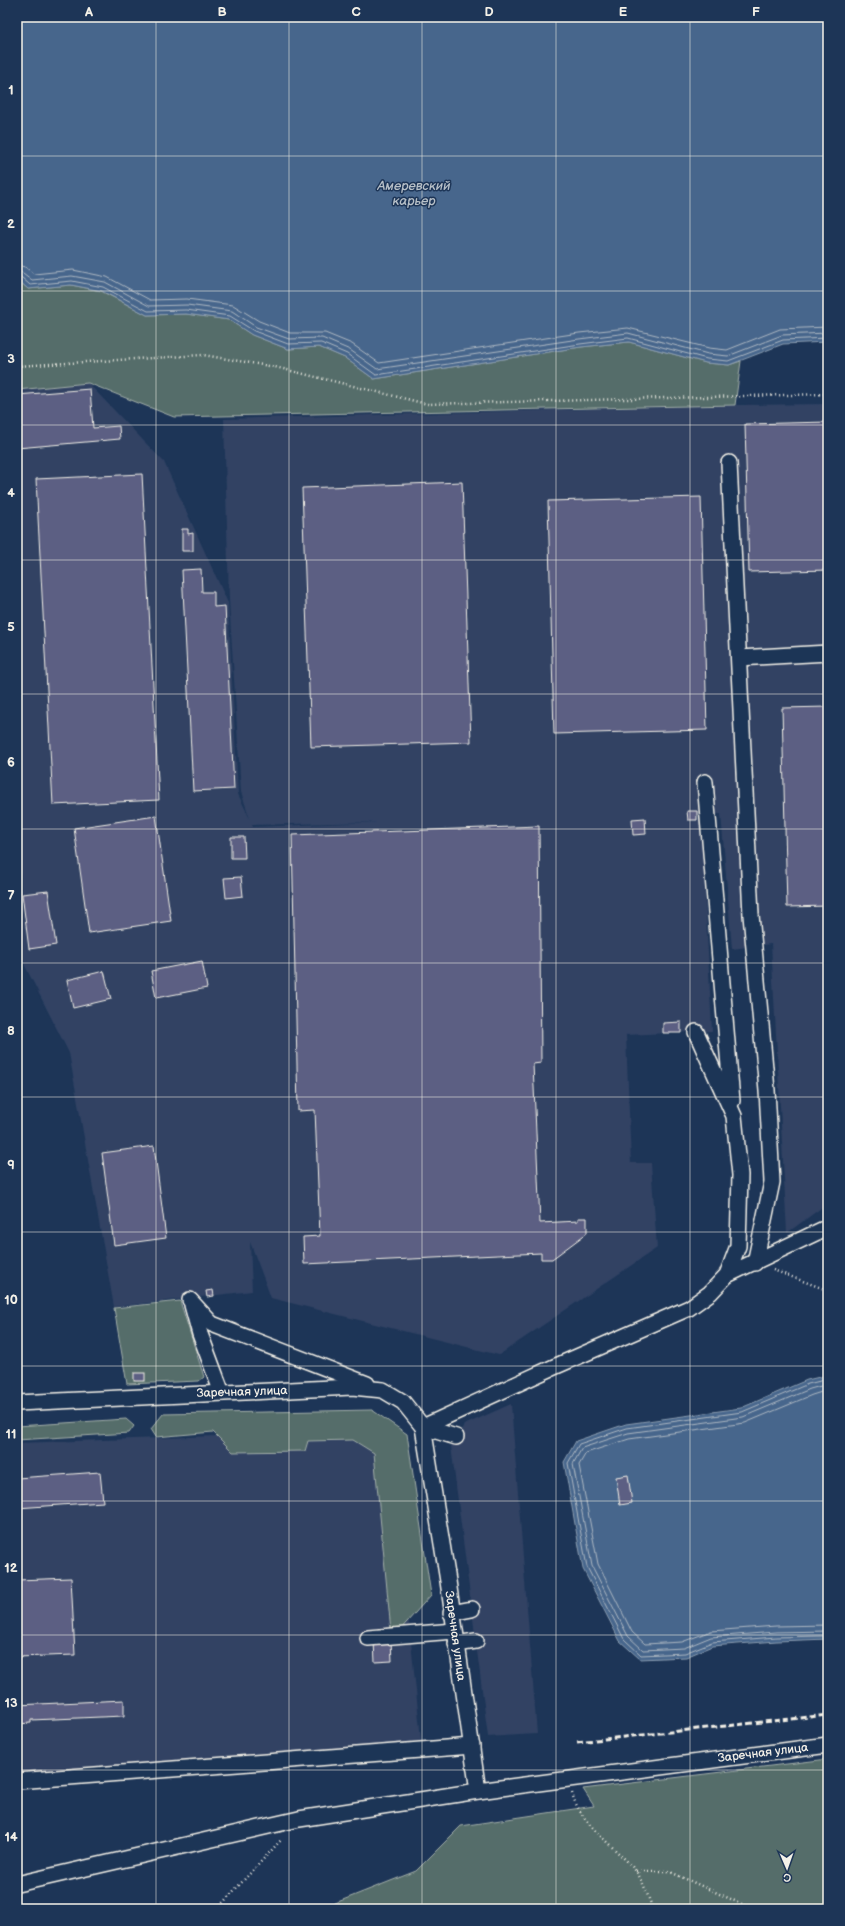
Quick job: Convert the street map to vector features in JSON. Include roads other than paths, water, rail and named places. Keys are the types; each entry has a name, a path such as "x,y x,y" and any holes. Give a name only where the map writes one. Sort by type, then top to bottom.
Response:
{"street":[{"path":"728,463 751,915 766,1082 772,1182 755,1263"},
{"path":"739,658 828,653"},
{"path":"423,1427 554,1367 689,1308 710,1293 727,1275 738,1246 740,1175 705,782"},
{"path":"696,1032 734,1116"},
{"path":"727,1275 828,1227"},
{"path":"222,1393 200,1334 190,1300 212,1324 383,1390"},
{"name":"Заречная улица","path":"17,1403 352,1387 383,1390 403,1402 423,1427 478,1791 828,1745"},
{"path":"423,1427 456,1437"},
{"path":"452,1612 472,1609"},
{"path":"368,1638 455,1637 476,1641"},
{"path":"17,1781 472,1746"},
{"path":"17,1884 299,1819 478,1791"}],"water":[{"name":"Амеревский карьер","path":"17,17 828,17 828,342 783,344 729,365 706,363 629,342 581,347 374,379 345,358 319,347 288,349 252,335 229,320 186,314 147,315 102,291 71,285 28,289 17,279"},
{"path":"828,1375 828,1639 712,1646 686,1657 640,1659 620,1641 583,1569 564,1462 576,1441 626,1424 741,1408 807,1380"}],"railway":[{"path":"577,1742 828,1715"}]}
